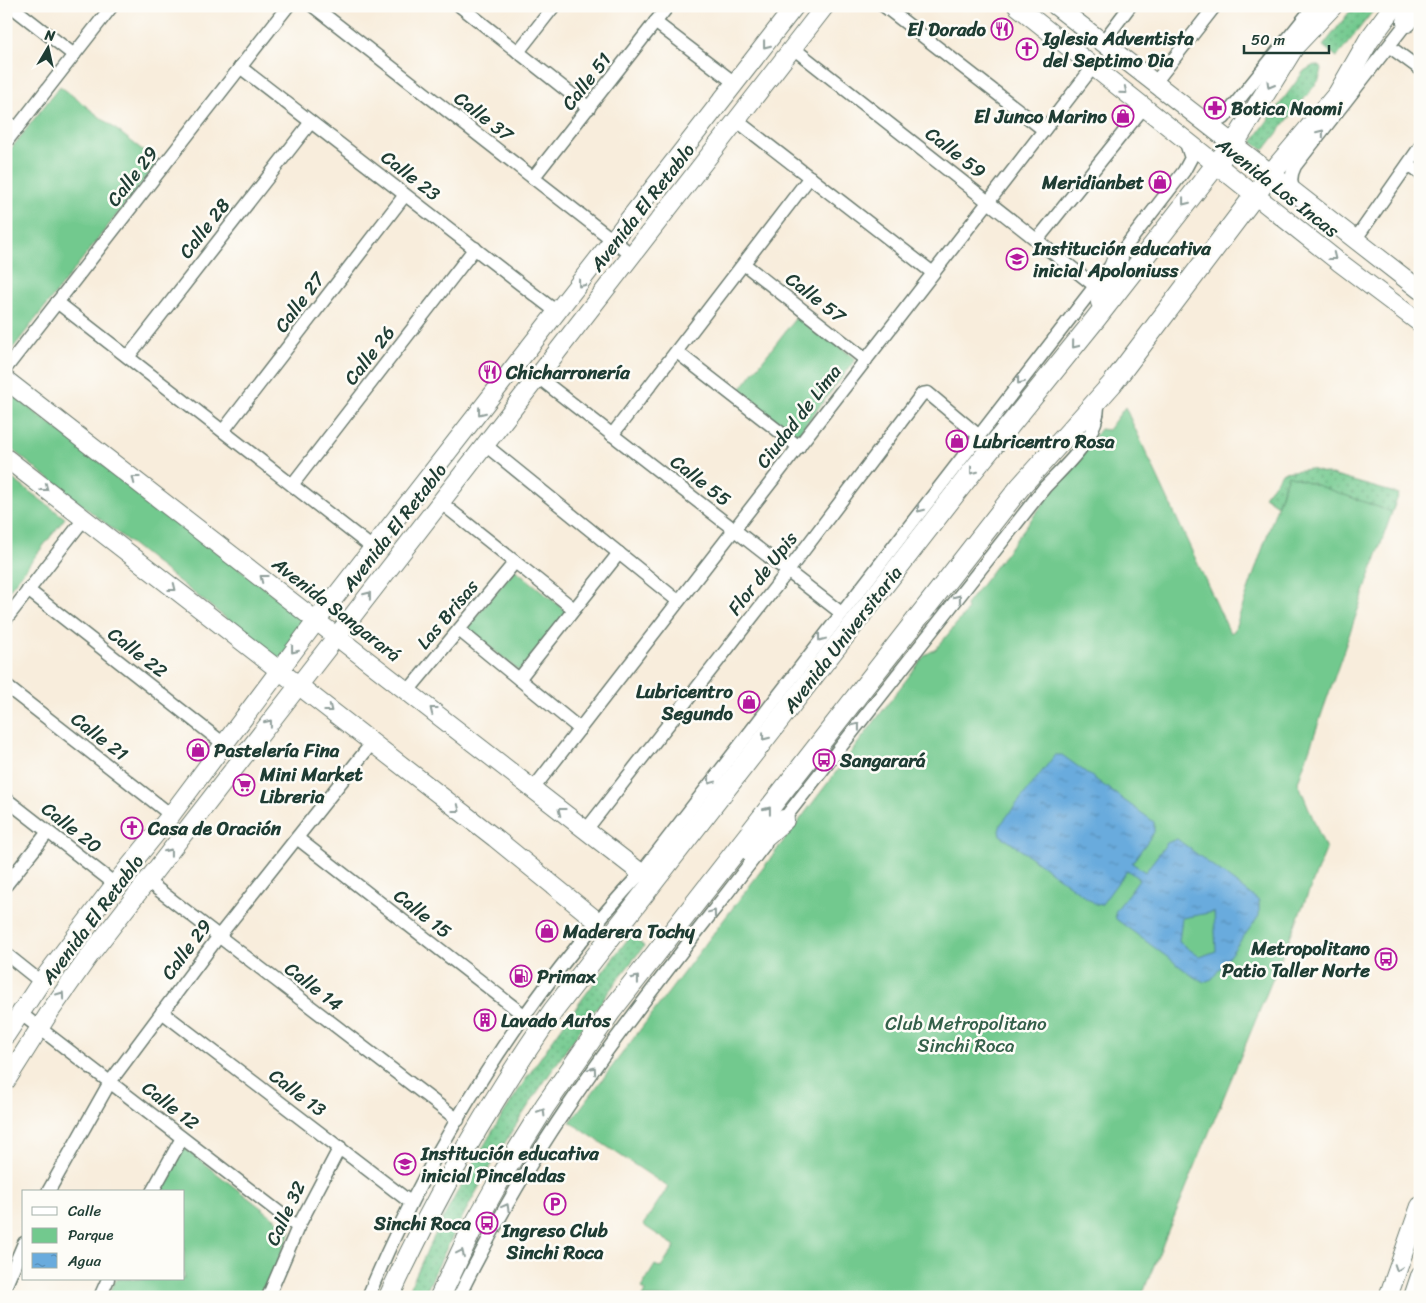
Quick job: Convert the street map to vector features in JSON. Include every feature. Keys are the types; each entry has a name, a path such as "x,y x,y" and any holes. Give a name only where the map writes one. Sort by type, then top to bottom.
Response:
{"main road":[{"name":"Avenida El Retablo","path":"6,1035 41,982 114,884 171,814 317,620 796,6"},
{"name":"Avenida El Retablo","path":"6,1080 39,1027 89,956 825,6"},
{"name":"Avenida Los Incas","path":"1017,6 1215,164 1420,323"},
{"name":"Avenida Los Incas","path":"1056,6 1270,175 1420,290"},
{"name":"Avenida Universitaria","path":"389,1297 420,1230 458,1159 490,1105 553,1011 972,472 1094,321 1251,119 1296,45 1332,6"},
{"path":"440,1297 471,1232 545,1106 611,1011 1020,487 1098,400 1256,196 1270,175 1338,94 1369,40 1394,6"},
{"path":"1077,54 1097,39"},
{"path":"1094,321 1118,257"},
{"path":"1389,300 1405,279"},
{"name":"Avenida Sangarará","path":"6,380 337,635 641,873"},
{"path":"6,458 299,685 598,921"},
{"path":"289,598 320,601 341,591"},
{"path":"716,876 735,864 784,820"},
{"path":"1388,1297 1420,1206"},
{"path":"1413,1297 1420,1276"}],"street":[{"path":"11,6 74,55"},
{"path":"6,142 112,6"},
{"name":"Calle 29","path":"6,368 288,6"},
{"name":"Calle 37","path":"313,6 632,255"},
{"path":"460,6 588,108"},
{"path":"518,52 554,6"},
{"name":"Calle 51","path":"533,178 668,6"},
{"path":"884,6 1044,130"},
{"path":"1097,39 1130,6"},
{"path":"1154,84 1215,6"},
{"path":"1200,120 1209,123 1224,118 1314,6"},
{"path":"1295,194 1290,185 1292,172 1297,164 1390,47 1410,14 1419,6"},
{"path":"656,22 736,84"},
{"path":"1390,47 1420,69"},
{"name":"Calle 59","path":"793,48 1095,286"},
{"name":"Calle 23","path":"240,67 558,313"},
{"name":"Ciudad de Lima","path":"533,789 1093,67"},
{"path":"1037,240 1144,107"},
{"path":"736,120 933,273"},
{"path":"6,121 17,129"},
{"name":"Calle 28","path":"128,357 310,122"},
{"name":"Avenida Universitaria","path":"368,1297 410,1202 458,1120 525,1016 598,921 641,873 840,612 1118,257 1189,163 1190,151 1185,140"},
{"path":"1355,240 1420,148"},
{"path":"1408,165 1420,173"},
{"path":"612,435 810,177"},
{"name":"Calle 27","path":"223,432 405,195"},
{"name":"Calle 26","path":"292,485 475,248"},
{"name":"Calle 57","path":"744,264 866,360"},
{"path":"57,302 374,549"},
{"path":"677,352 799,447"},
{"name":"Calle 55","path":"538,377 840,612"},
{"name":"Flor de Upis","path":"586,830 788,571 922,394 928,393 978,435"},
{"path":"459,1297 513,1193 567,1108 634,1014 784,820 1045,487 1073,457 1096,424 1099,413 1098,400"},
{"path":"484,444 678,601"},
{"path":"440,502 574,610"},
{"path":"6,619 84,519"},
{"path":"519,679 619,553"},
{"name":"Las Brisas","path":"408,691 515,562"},
{"name":"Calle 22","path":"28,590 224,744"},
{"path":"459,630 580,729"},
{"name":"Calle 21","path":"6,686 171,814"},
{"name":"Calle 29","path":"49,1190 110,1082 219,936 372,743"},
{"name":"Calle 20","path":"6,799 114,884"},
{"path":"6,885 48,832"},
{"name":"Calle 15","path":"297,838 525,1016"},
{"name":"Calle 14","path":"147,881 458,1120"},
{"path":"6,954 41,982"},
{"name":"Calle 13","path":"162,1012 410,1202"},
{"name":"Calle 12","path":"20,1013 298,1227"},
{"path":"153,1190 182,1138"},
{"name":"Calle 32","path":"268,1297 298,1227 340,1147"},
{"path":"6,1285 22,1248"},
{"path":"100,1297 108,1280"}],"green space":[{"path":"1354,6 1377,6 1337,57 1323,46"},
{"path":"1314,65 1321,67 1322,70 1319,80 1264,150 1252,142 1304,71"},
{"path":"60,86 158,162 6,357 6,155"},
{"path":"798,315 856,359 797,436 738,392"},
{"path":"6,390 309,622 280,661 6,445"},
{"name":"Club Metropolitano Sinchi Roca","path":"1125,407 1230,633 1234,631 1288,475 1392,512 1298,782 1326,850 1141,1297 642,1297 645,1291 641,1288 655,1265 661,1268 675,1246 643,1225 668,1187 570,1122 925,655 936,649 967,611 966,605 1100,429 1108,430"},
{"path":"1310,469 1399,494 1392,512 1288,475 1277,505 1264,496 1283,472"},
{"path":"6,474 65,518 6,594"},
{"path":"515,569 567,612 519,671 467,628"},
{"path":"631,935 644,946 612,987 523,1114 470,1204 424,1297 406,1297 428,1248 479,1154 536,1064 598,977"},
{"path":"184,1148 291,1231 262,1297 108,1297 116,1280 185,1280 185,1190 161,1190"}],"water":[{"path":"1055,755 1062,755 1154,822 1154,832 1132,863 1145,872 1167,843 1177,839 1259,901 1259,916 1212,979 1204,982 1194,977 1116,919 1115,912 1139,879 1127,870 1102,904 1097,905 1000,835 1001,824","holes":["1214,912 1216,951 1200,957 1179,942 1182,918"]}],"place":[{"name":"El Dorado","path":"1002,29"},
{"name":"Iglesia Adventista del Septimo Dia","path":"1027,49"},
{"name":"Botica Naomi","path":"1215,108"},
{"name":"El Junco Marino","path":"1123,116"},
{"name":"Meridianbet","path":"1160,182"},
{"name":"Institución educativa inicial Apoloniuss","path":"1017,259"},
{"name":"Chicharronería","path":"490,372"},
{"name":"Lubricentro Rosa","path":"957,441"},
{"name":"Lubricentro Segundo","path":"749,702"},
{"name":"Pastelería Fina","path":"198,750"},
{"name":"Sangarará","path":"824,760"},
{"name":"Mini Market Libreria","path":"244,785"},
{"name":"Casa de Oración","path":"132,828"},
{"name":"Maderera Tochy","path":"547,931"},
{"name":"Metropolitano Patio Taller Norte","path":"1386,959"},
{"name":"Primax","path":"521,976"},
{"name":"Lavado Autos","path":"485,1020"},
{"name":"Institución educativa inicial Pinceladas","path":"405,1164"},
{"name":"Ingreso Club Sinchi Roca","path":"555,1204"},
{"name":"Sinchi Roca","path":"487,1223"}]}
